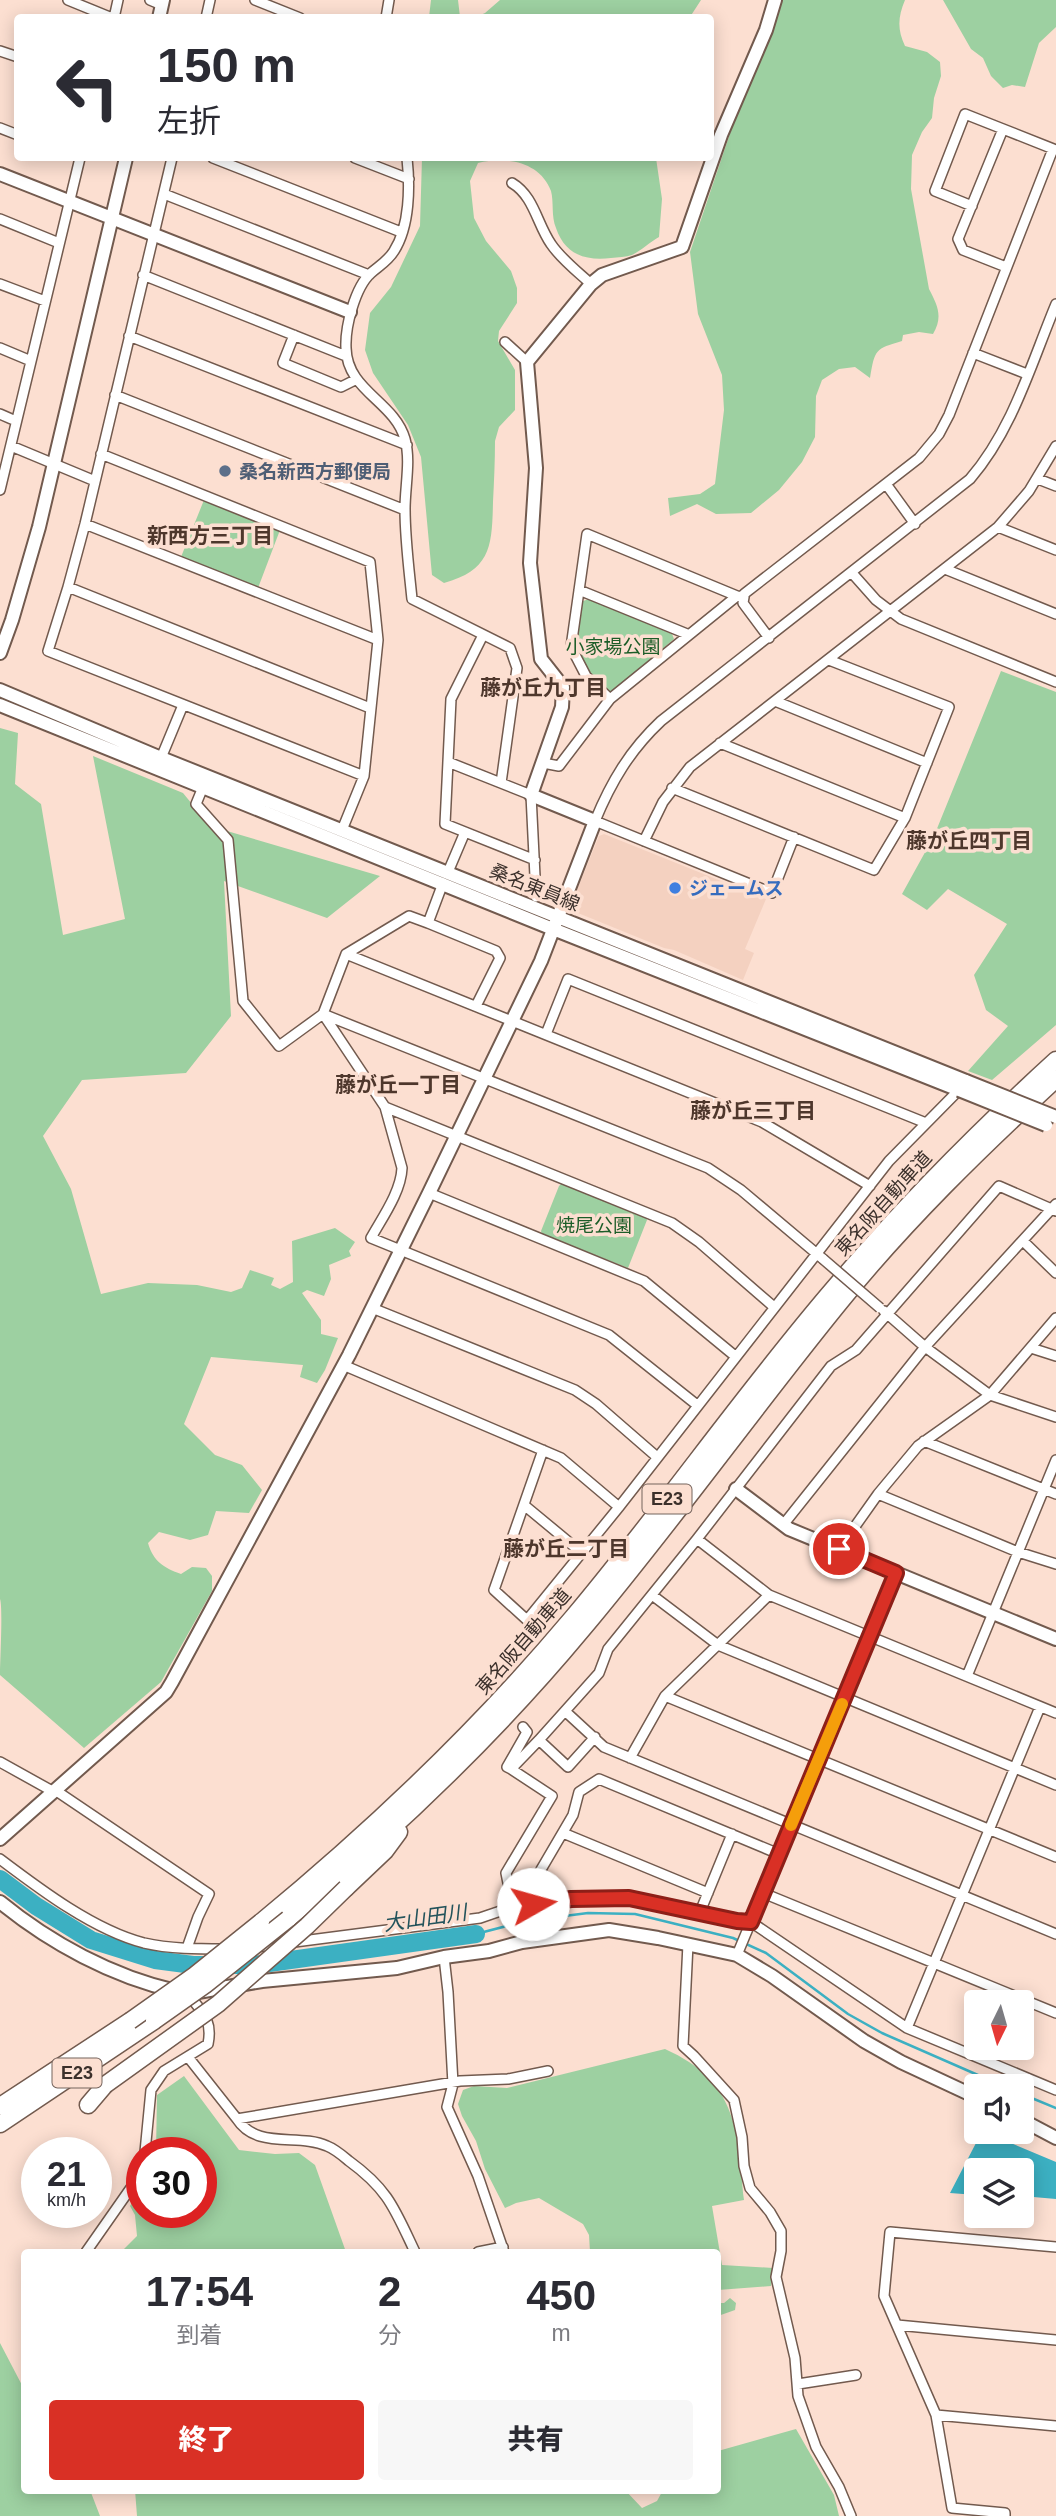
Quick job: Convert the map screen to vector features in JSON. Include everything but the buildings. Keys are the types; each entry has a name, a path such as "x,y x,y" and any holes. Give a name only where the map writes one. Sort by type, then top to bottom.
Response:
{"highway":[{"name":"東名阪自動車道","path":"0,2106 195,1975 361,1838 453,1750 494,1707 621,1558 832,1289 981,1128 1056,1060"},
{"name":"東名阪自動車道","path":"0,2124 205,1985 288,1919 426,1797 506,1716 582,1630 843,1299 933,1198 1056,1079"},
{"path":"88,2105 105,2085 218,2004 307,1926 385,1851 426,1797"}],"street":[{"path":"68,0 103,14"},
{"path":"255,0 290,14"},
{"path":"714,155 766,30 775,0"},
{"path":"543,762 559,766 610,699 687,634 740,597 919,458 939,434 950,415 1054,149 965,114 935,191 972,206"},
{"path":"1003,129 958,239 963,250 1006,267"},
{"path":"0,489 77,161"},
{"path":"0,653 25,577 125,161"},
{"path":"171,161 85,524 48,651 364,776"},
{"path":"221,161 401,232"},
{"path":"363,161 409,179"},
{"path":"407,161 410,197 401,232 394,252 369,275 350,312 346,355 355,380 394,417 407,445 405,510 412,600 510,648 517,668 501,783"},
{"path":"527,362 591,284 602,275 682,247 712,161"},
{"path":"0,174 350,312"},
{"path":"512,183 523,190 552,247 591,284"},
{"path":"164,194 369,275"},
{"path":"0,219 59,243"},
{"path":"143,275 346,355"},
{"path":"0,284 45,301"},
{"path":"0,1839 166,1692 343,1365 457,1136 541,961 614,779 648,734 959,490 978,470 998,442 1056,304"},
{"path":"295,335 283,363 341,387 355,380"},
{"path":"130,336 407,445"},
{"path":"505,342 527,362 536,468 530,563 541,659 563,687 562,707 531,795 536,897"},
{"path":"0,348 31,361"},
{"path":"973,353 1027,374"},
{"path":"115,395 405,510"},
{"path":"0,414 16,421"},
{"path":"11,446 95,481"},
{"path":"644,841 672,788 690,767 998,527 1038,479 1056,446"},
{"path":"101,454 370,562 378,640 364,776 342,830"},
{"path":"1038,479 1056,486"},
{"path":"886,484 915,524"},
{"path":"85,524 378,640"},
{"path":"998,527 1056,550"},
{"path":"610,699 586,676 570,647 587,534 740,597 769,638"},
{"path":"944,569 1056,614"},
{"path":"852,573 876,600 919,627 1056,682"},
{"path":"68,587 370,708"},
{"path":"579,590 687,634"},
{"path":"483,635 451,699 445,824 535,860"},
{"path":"672,788 874,870 905,818 949,707 829,660"},
{"name":"桑名東員線","path":"0,690 342,830 446,878"},
{"path":"775,701 927,763"},
{"name":"桑名東員線","path":"0,703 64,732 446,878 1053,1124"},
{"path":"161,758 183,705"},
{"path":"720,743 905,818"},
{"path":"448,762 772,893 794,837"},
{"path":"203,787 196,804 229,840 243,1001 279,1046 323,1014 346,954 409,916 496,951 500,958 476,1006"},
{"path":"428,923 465,832"},
{"name":"桑名東員線","path":"555,923 660,970 962,1086"},
{"path":"346,954 762,1122 870,1186"},
{"path":"546,1034 568,979 926,1123"},
{"path":"323,1014 708,1168 741,1190 925,1347 990,1395 1056,1417"},
{"path":"323,1014 385,1107 402,1168 402,1175 390,1205 371,1238 609,1335 630,1349 697,1405"},
{"path":"543,1450 494,1590 527,1620 619,1507 774,1307 820,1257 889,1161 962,1086"},
{"path":"385,1107 672,1223 699,1242 774,1307"},
{"path":"511,1769 599,1673 608,1649 831,1366 856,1350 884,1311 999,1186 1055,1208 925,1347 783,1525"},
{"path":"429,1193 643,1281 735,1356"},
{"path":"1023,1241 1056,1273"},
{"path":"372,1308 575,1390 596,1404 657,1457"},
{"path":"839,1549 878,1494 924,1441 990,1395 1056,1318"},
{"path":"1031,1348 1056,1356"},
{"path":"343,1365 561,1458 619,1507"},
{"path":"924,1441 1056,1494"},
{"path":"967,1676 1056,1460"},
{"path":"736,1489 783,1525 1056,1639"},
{"path":"878,1494 1018,1552 1056,1564"},
{"path":"524,1505 582,1553"},
{"path":"697,1539 769,1595 1056,1713"},
{"path":"737,1955 896,1573"},
{"path":"652,1595 718,1645 1056,1785"},
{"path":"631,1758 665,1696 769,1595"},
{"path":"665,1696 1056,1857"},
{"path":"907,2028 1040,1707"},
{"path":"566,1712 604,1747 1056,1934"},
{"path":"521,1904 513,1899 506,1873 552,1796 507,1767 527,1732 523,1727"},
{"path":"538,1740 568,1767 595,1737"},
{"path":"0,1762 54,1791 209,1894 187,1948"},
{"path":"533,1904 532,1885 573,1815 579,1792 599,1779 779,1853"},
{"path":"563,1833 708,1893"},
{"path":"700,1912 732,1834"},
{"path":"0,1859 81,1916 143,1942 187,1948 242,1948 319,1940 354,1933 480,1918 521,1904 571,1899 629,1898 700,1912 750,1926 907,2028 1056,2090"},
{"path":"763,1893 1056,2013"},
{"path":"0,1902 55,1940 93,1962 156,1987 188,1994 262,1981 397,1968 522,1942 609,1930 688,1944 737,1955 772,1976 864,2041 901,2062 964,2091"},
{"path":"521,1904 522,1942"},
{"path":"688,1944 683,2046 734,2100 750,2188 770,2212 781,2231 776,2277 795,2358 798,2396 816,2447 839,2487 851,2516"},
{"path":"444,1957 453,2084 447,2107 471,2158 503,2249"},
{"path":"146,2137 151,2090 164,2071 208,2043 211,2030 207,2020 188,1994"},
{"path":"188,2057 242,2128 260,2137 307,2141 328,2146 374,2181 392,2201 414,2249"},
{"path":"237,2119 460,2081 508,2079 548,2071"},
{"path":"1034,2126 1056,2138"},
{"path":"88,2249 126,2195"},
{"path":"1005,2516 1005,2513 953,2508 936,2415 884,2296 890,2232 1056,2248"},
{"path":"897,2325 1056,2340"},
{"path":"798,2384 856,2375"},
{"path":"936,2415 1056,2426"}],"shaded area":[{"path":"604,834 766,899 745,949 754,953 743,980 578,913 572,902 599,836"}],"green space":[{"path":"431,0 458,0 460,14 429,14"},
{"path":"500,0 701,0 692,14 483,14"},
{"path":"783,0 905,0 899,23 905,46 927,52 940,62 941,76 934,98 932,118 922,132 912,155 911,189 929,289 938,312 938,322 933,334 919,332 903,335 902,341 881,349 873,361 870,378 855,367 839,369 822,380 816,396 815,437 802,462 779,490 751,513 716,514 697,504 670,516 668,498 700,494 715,484 724,410 722,375 698,314 690,252 749,77"},
{"path":"943,0 1056,0 1056,27 1039,43 1025,87 1012,85 1003,88 991,76 983,58 971,49"},
{"path":"422,161 488,161 478,163 470,181 474,218 486,241 511,271 517,288 517,303 499,331 498,341 515,370 515,410 499,427 495,441 492,531 486,554 471,571 444,583 432,575 421,457 408,425 373,373 365,350 370,313 391,287 420,226"},
{"path":"510,161 656,161 662,199 659,237 630,256 602,259 577,254 565,244 556,228 551,191 546,181 539,173"},
{"path":"204,500 280,530 258,588 181,557"},
{"name":"小家場公園","path":"589,599 672,634 674,639 612,692 607,692 590,673 575,647 580,602"},
{"path":"1001,671 1056,692 1056,1025 992,1080 968,1071 1008,1026 986,1010 974,975 1007,924 948,889 927,910 902,894 934,836"},
{"path":"0,728 18,733 15,784 41,804 63,935 125,919 93,756 183,793 210,826 380,876 327,918 224,881 231,1016 186,1073 82,1080 43,1136 71,1189 101,1294 148,1283 197,1285 231,1292 242,1288 250,1270 274,1278 271,1285 280,1289 293,1282 292,1241 335,1228 355,1242 349,1251 351,1256 329,1265 331,1279 324,1296 307,1290 302,1293 321,1320 321,1334 338,1338 317,1383 300,1377 303,1365 211,1357 184,1424 215,1455 242,1465 262,1490 249,1513 216,1511 208,1535 190,1540 159,1532 148,1543 156,1559 175,1572 181,1574 192,1567 206,1568 212,1576 212,1591 161,1682 84,1748 0,1675"},
{"name":"焼尾公園","path":"562,1183 646,1216 647,1220 628,1268 542,1234"},
{"path":"665,2049 689,2062 707,2077 720,2093 729,2110 739,2151 744,2200 712,2206 719,2249 590,2249 589,2235 583,2224 539,2198 505,2208 485,2169 476,2141 458,2104 463,2090 474,2086 507,2088"},
{"path":"184,2076 239,2150 275,2154 299,2153 315,2165 345,2249 124,2249 137,2236 136,2228 217,2228 217,2137 156,2137 157,2095"},
{"path":"721,2259 722,2265 773,2268 771,2286 721,2290"},
{"path":"730,2298 736,2303 735,2310 721,2315 721,2303"},
{"path":"0,2343 21,2383 21,2494 92,2494 100,2516 0,2516"},
{"path":"796,2429 834,2495 839,2516 137,2516 135,2494 629,2494 642,2508 657,2501 661,2494 721,2494 721,2450"}],"water":[{"path":"975,2144 1013,2144 1056,2162 1056,2199 1034,2197 1034,2158 968,2158"},
{"path":"964,2166 964,2194 950,2193"}],"waterway":[{"name":"大山田川","path":"0,1879 36,1906 91,1940 155,1960 193,1965 255,1965 476,1934"},
{"name":"大山田川","path":"525,1921 588,1913 635,1914 733,1938 766,1953 848,2014 882,2033 976,2074"},
{"name":"大山田川","path":"476,1934 518,1923"},
{"name":"大山田川","path":"1034,2099 1056,2108"}],"slow traffic":[{"path":"791,1825 842,1704"}],"place":[{"name":"桑名新西方郵便局","path":"225,471"},
{"name":"ジェームス","path":"675,888"}],"district":[{"name":"新西方三丁目","path":"210,536"},
{"name":"藤が丘九丁目","path":"543,688"},
{"name":"藤が丘四丁目","path":"969,841"},
{"name":"藤が丘一丁目","path":"398,1085"},
{"name":"藤が丘三丁目","path":"753,1111"},
{"name":"藤が丘二丁目","path":"566,1549"}],"route":[{"path":"533,1904 571,1899 629,1898 751,1922 896,1573 839,1549"}]}
